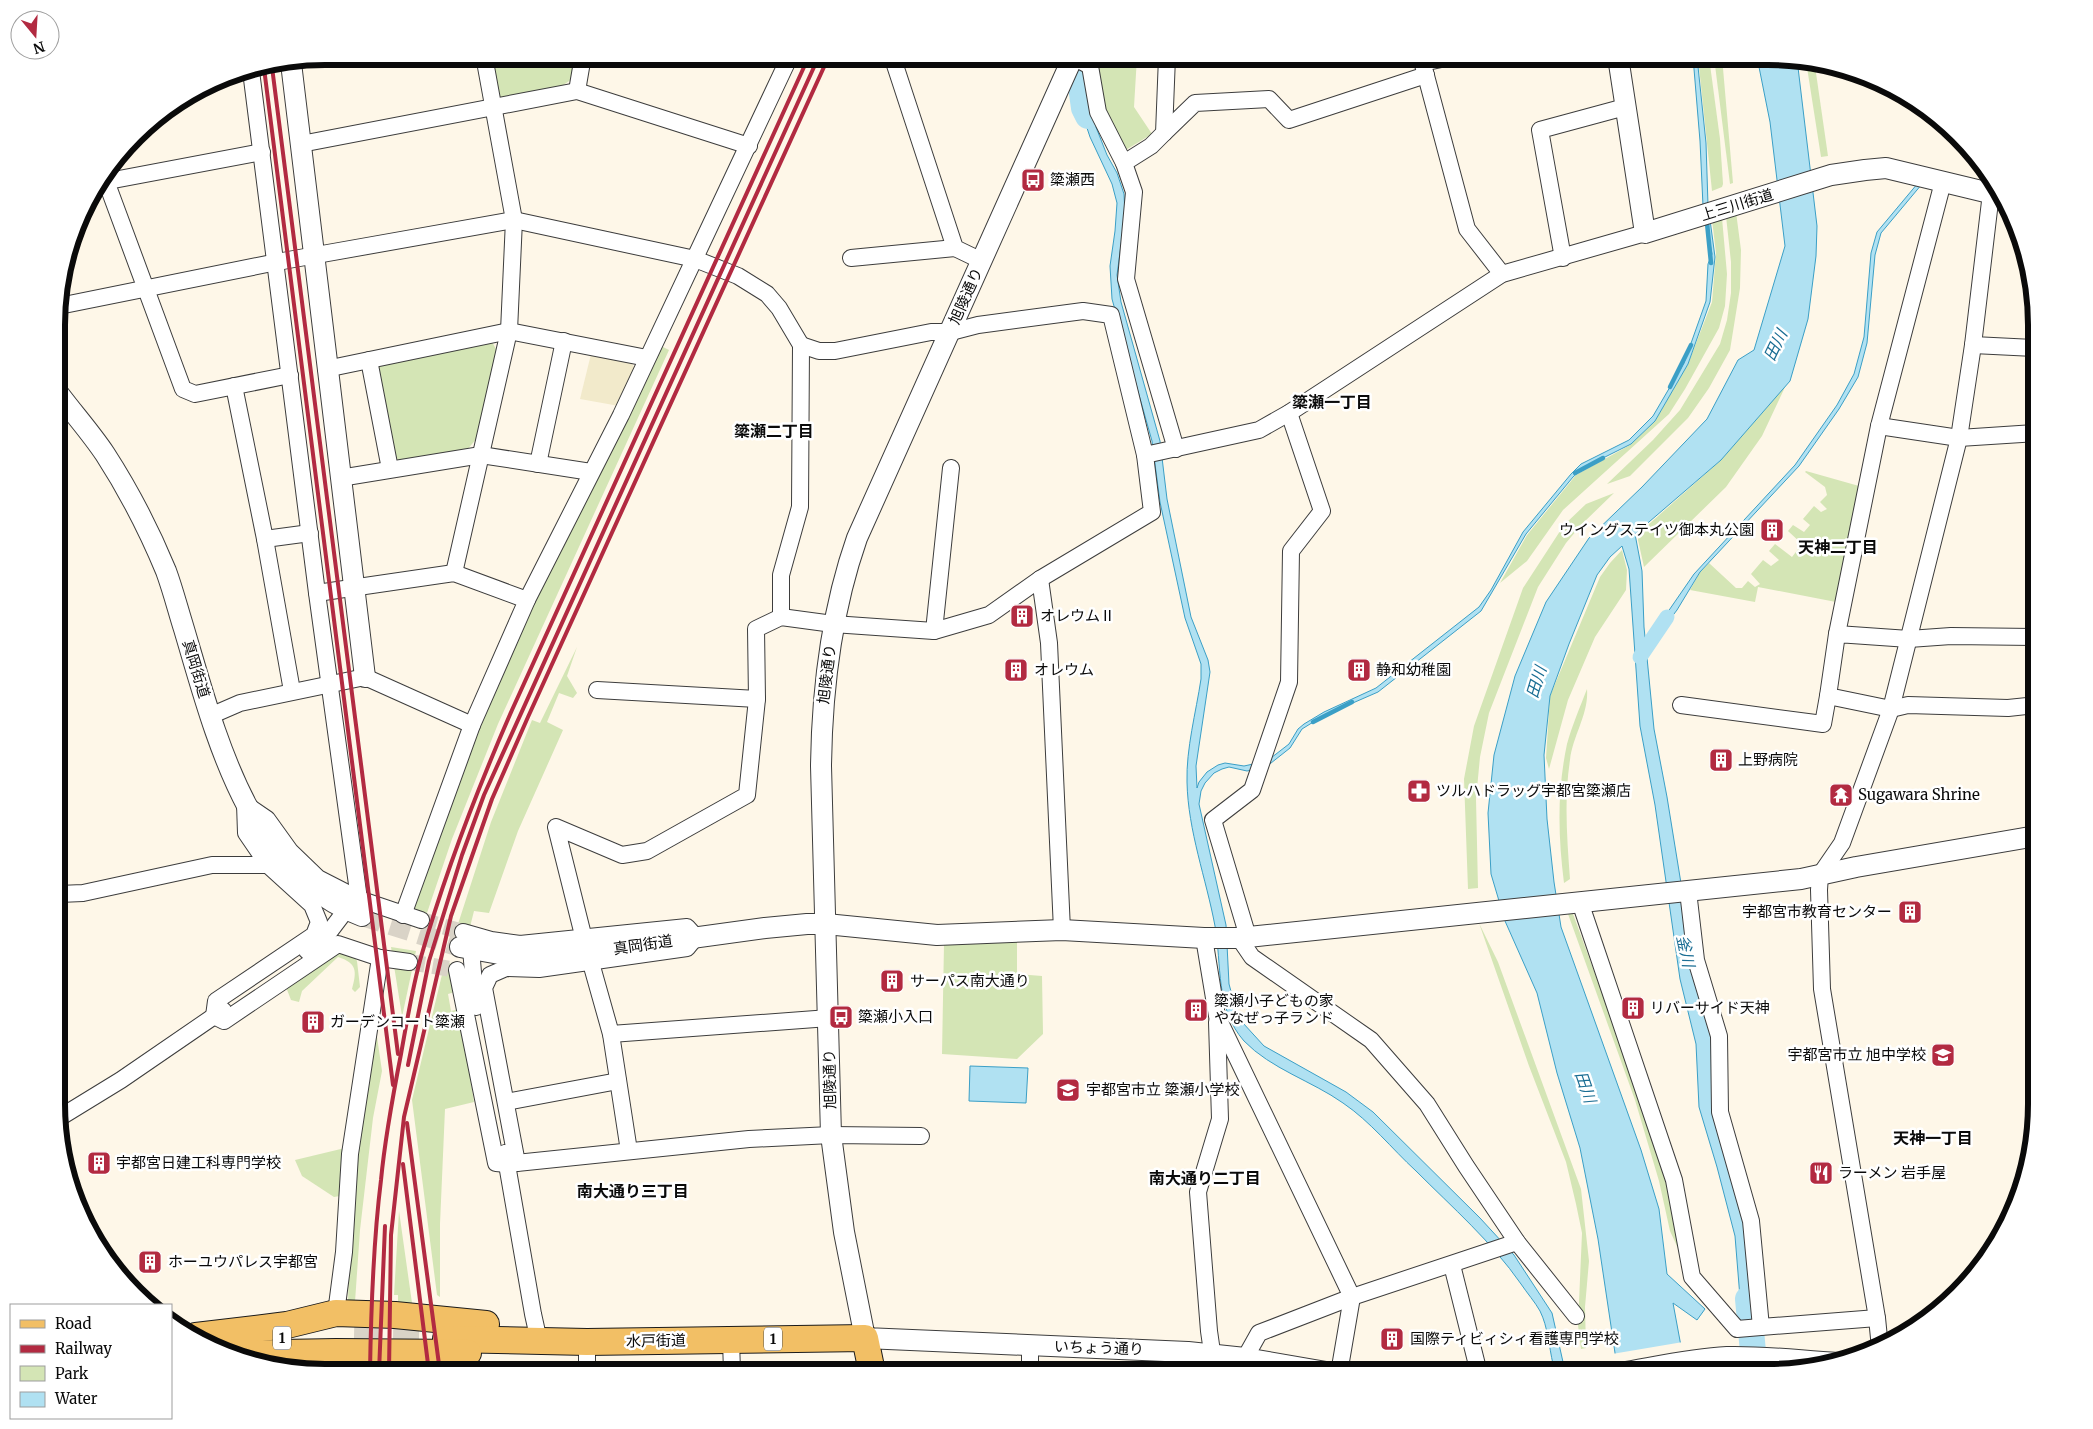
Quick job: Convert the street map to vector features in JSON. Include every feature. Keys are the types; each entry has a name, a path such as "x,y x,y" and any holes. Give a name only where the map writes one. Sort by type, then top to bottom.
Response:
{"main road":[{"path":"206,1335 288,1324 336,1313 395,1315 508,1326 539,1340"},
{"name":"1","path":"223,1343 295,1338 342,1354"},
{"path":"865,1338 870,1364"},
{"name":"水戸街道","path":"451,1355 539,1340 587,1342 865,1338"},
{"path":"255,1354 451,1355 547,1353 587,1342"}],"street":[{"path":"454,573 510,331 514,220 486,65"},
{"path":"577,91 581,65"},
{"path":"403,915 472,724 526,600 590,472 621,415 786,65"},
{"path":"895,65 955,248"},
{"name":"旭陵通り","path":"865,1338 844,1232 831,1135 821,736 825,678 833,624 847,566 857,538 1069,65"},
{"path":"1088,65 1090,66 1098,112 1124,163 1134,192 1126,279 1176,449"},
{"path":"1164,133 1166,65"},
{"path":"1124,163 1151,146 1195,103 1268,99 1289,120 1423,65 1468,228 1502,274"},
{"path":"1145,455 1259,430 1289,413 1502,274 1645,233 1619,65"},
{"path":"291,67 365,677"},
{"path":"252,76 356,908"},
{"path":"301,144 577,91 749,146"},
{"path":"1563,258 1540,130 1625,107"},
{"path":"109,180 262,152"},
{"name":"上三川街道","path":"1645,233 1831,175 1886,168 1943,182 1989,188"},
{"path":"1681,705 1823,724 1837,634 1879,426 1943,182"},
{"path":"106,185 183,389 195,394 290,375"},
{"path":"1879,1339 1822,989 1818,890 1820,875 1842,843 1891,709 1959,438 1994,197"},
{"path":"66,304 276,262 514,220 695,259 738,276 767,294 779,308 801,344 800,507 780,575 781,617"},
{"path":"851,258 955,248 982,260"},
{"path":"584,939 556,827 622,855 647,851 748,795 757,699 756,629 781,617 833,624 934,631 990,615 1040,579 1152,512 1145,455 1111,315 1083,311 970,326 951,332 930,332 835,351 819,351 801,344"},
{"path":"326,369 510,331 647,358"},
{"path":"538,464 564,342"},
{"path":"1973,345 2028,348"},
{"path":"369,360 390,469"},
{"path":"234,386 265,539 292,691"},
{"name":"真岡街道","path":"65,403 104,452 147,528 167,573 210,716 245,804 279,858 312,889 356,908"},
{"path":"1289,413 1322,511 1291,551 1289,682 1252,790 1213,820 1243,938 1252,957 1371,1040 1427,1104 1517,1242 1576,1316"},
{"path":"1879,426 1959,438 2028,434"},
{"path":"340,478 481,455 590,472"},
{"path":"934,631 951,468"},
{"path":"265,539 310,533"},
{"path":"317,593 454,573 526,600"},
{"path":"1040,579 1049,643 1062,930"},
{"path":"1837,634 1909,638 1951,636 2028,638"},
{"path":"210,716 240,703 365,677 472,724"},
{"path":"597,690 757,699"},
{"path":"1828,696 1891,709 1908,705 2008,708 2028,706"},
{"path":"214,1016 216,1001 314,935 319,922 312,905 268,865 246,833 245,804"},
{"name":"真岡街道","path":"465,943 517,957 561,956 788,925 826,924 938,935 1062,930 1204,938 1243,938 1481,911 1801,879 2028,837"},
{"path":"65,894 83,893 212,865 268,865"},
{"path":"1679,892 1696,960 1719,1036 1720,1112 1751,1221 1761,1327"},
{"path":"1576,902 1674,1180 1692,1277 1737,1329 1877,1318"},
{"path":"356,908 403,915 421,920"},
{"path":"66,1113 121,1080 324,939 356,908"},
{"path":"512,1163 474,994 465,943 491,940 520,944 687,928 696,937 687,948 539,969 506,968 490,975 484,988 506,1102 512,1163 533,1314 539,1340"},
{"path":"1204,938 1216,1016 1220,1118 1198,1192 1213,1363"},
{"path":"214,1016 224,1021 338,944 380,958 409,962"},
{"path":"336,1313 344,1252 350,1154 380,958"},
{"path":"591,963 611,1034 629,1151"},
{"path":"457,970 496,1163 512,1163 749,1139 831,1135 921,1136"},
{"path":"1216,1016 1352,1297 1331,1364"},
{"path":"611,1034 829,1018"},
{"path":"506,1102 618,1081"},
{"path":"1245,1358 1259,1333 1352,1297 1517,1242"},
{"path":"1452,1265 1478,1364"},
{"name":"いちょう通り","path":"865,1338 1030,1345 1213,1363 1245,1358 1281,1364"},
{"path":"731,1340 732,1364"},
{"path":"587,1342 587,1364"},
{"path":"1030,1345 1030,1364"},
{"path":"1676,1364 1701,1360 1751,1357 1805,1361"}],"shaded area":[{"path":"591,354 630,361 636,370 619,406 580,399"}],"green space":[{"path":"490,65 574,65 572,79 562,86 500,99"},
{"path":"1095,65 1137,65 1134,107 1152,134 1124,151 1103,110"},
{"path":"1699,65 1710,65 1720,139 1723,184 1722,187 1712,191"},
{"path":"1715,65 1723,65 1733,183 1730,184"},
{"path":"1807,68 1815,69 1828,156 1821,157"},
{"path":"1736,212 1741,250 1740,288 1730,350 1709,388 1688,418 1630,476 1607,484 1653,440 1680,410 1720,344 1727,320 1731,293 1731,262 1726,216"},
{"path":"1722,218 1727,274 1725,306 1719,328 1685,389 1669,414 1563,510 1527,561 1500,583 1527,535 1576,475 1630,445 1655,421 1688,364 1712,302 1716,253 1712,220"},
{"path":"490,338 497,351 477,438 467,450 401,462 393,455 376,368 382,361"},
{"path":"661,346 669,350 498,724 452,839 427,913 410,910 500,673"},
{"path":"1786,385 1762,436 1726,487 1644,567 1638,540 1639,533 1721,460"},
{"path":"1806,471 1859,486 1836,602 1758,587 1755,602 1690,590 1700,572 1709,563 1736,588 1742,588 1748,581 1755,587 1760,584 1751,574 1763,560 1771,566 1779,560 1769,551 1775,544 1792,557 1802,544 1788,531 1793,525 1804,532 1810,525 1803,519 1814,506 1821,512 1827,509 1820,502 1827,495 1825,487"},
{"path":"1614,493 1582,524 1566,543 1538,587 1489,713 1480,757 1476,799 1478,888 1468,889 1464,779 1474,726 1523,588 1564,525 1586,504"},
{"path":"1622,550 1627,570 1626,590 1595,637 1568,700 1549,769 1546,758 1550,696 1600,577"},
{"path":"577,647 567,676 577,693 573,698 559,693 547,722 563,730 518,831 489,913 474,911 470,927 458,924 491,822 532,720 540,723"},
{"path":"1587,689 1586,707 1574,742 1568,775 1567,819 1570,879 1564,883 1560,830 1561,779 1567,744"},
{"path":"1568,914 1573,914 1645,1110 1666,1177 1682,1257 1670,1231 1659,1181 1635,1100"},
{"path":"1479,923 1498,962 1581,1189 1589,1261 1585,1307 1586,1348 1581,1349 1578,1325 1582,1233 1566,1162 1529,1066"},
{"path":"1017,941 1017,974 1042,976 1043,1034 1017,1059 942,1054 944,944"},
{"path":"391,947 416,951 402,1017 402,1016"},
{"path":"340,953 355,958 357,961 360,987 355,992 352,989 355,977 354,968 349,962 338,957 302,991 299,1002 291,1000 286,987 332,954"},
{"path":"445,962 452,964 455,992 448,994 451,1011 460,1009 474,1102 445,1109 440,1224 440,1297 437,1295 412,1100"},
{"path":"376,1030 382,1071 373,1118 360,1230 355,1302 348,1302 355,1153"},
{"path":"345,1148 340,1196 334,1197 302,1176 295,1160"},
{"path":"399,1211 412,1303 398,1303 398,1295 394,1295"}],"water":[{"path":"1694,65 1698,65 1706,143 1708,205 1715,257 1710,302 1688,364 1655,421 1631,444 1583,468 1573,477 1526,534 1481,611 1378,692 1323,716 1302,729 1290,748 1266,767 1247,771 1229,767 1214,773 1201,791 1199,804 1226,925 1229,984 1235,1006 1243,1023 1264,1046 1346,1092 1373,1112 1480,1218 1514,1255 1552,1313 1563,1362 1553,1364 1547,1330 1540,1311 1509,1268 1484,1239 1363,1118 1331,1095 1279,1067 1255,1051 1244,1041 1228,1015 1221,986 1215,926 1194,836 1188,800 1188,757 1201,679 1201,664 1185,618 1160,502 1152,441 1112,299 1110,266 1117,203 1112,184 1090,137 1077,91 1083,77 1088,107 1107,155 1117,173 1124,194 1125,215 1117,275 1121,302 1160,441 1167,499 1191,617 1208,660 1210,672 1196,766 1197,788 1207,772 1218,765 1225,763 1244,766 1267,761 1289,744 1298,729 1304,724 1324,712 1376,688 1479,607 1491,590 1523,532 1571,474 1581,464 1629,440 1653,416 1684,363 1706,301 1708,264 1712,254 1703,206"},
{"name":"田川","path":"1759,65 1798,67 1817,226 1816,256 1808,319 1790,381 1721,460 1635,534 1642,571 1644,627 1654,729 1685,908 1745,1220 1755,1321 1742,1322 1735,1236 1699,1107 1696,1044 1680,979 1655,805 1640,726 1629,569 1622,546 1610,557 1597,575 1550,696 1544,755 1547,819 1561,927 1641,1150 1659,1209 1667,1274 1705,1309 1697,1320 1673,1303 1684,1364 1617,1364 1598,1239 1580,1148 1557,1073 1537,993 1505,921 1491,874 1488,813 1494,755 1515,676 1546,602 1589,538 1642,487 1707,419 1738,360 1754,350 1785,246 1770,122"},
{"path":"1918,183 1922,184 1881,233 1875,255 1867,343 1858,377 1839,409 1799,466 1700,572 1677,610 1658,635 1654,632 1694,574 1795,465 1837,405 1854,374 1864,337 1871,253 1877,232"},
{"path":"970,1066 1028,1068 1026,1103 969,1101"}],"pier":[{"path":"1683,1342 1687,1364 1614,1364 1612,1354"}],"waterway":[{"path":"1078,65 1084,108 1088,116"},
{"path":"1707,223 1711,263"},
{"path":"1670,387 1691,345"},
{"path":"1575,473 1603,458"},
{"path":"1640,657 1667,617"},
{"path":"1313,722 1352,702"},
{"name":"釜川","path":"1748,1299 1754,1364"}],"tunnel":[{"path":"362,916 460,947"},
{"path":"421,920 463,932"},
{"path":"409,962 457,970"},
{"path":"354,1337 446,1339"}],"railway":[{"path":"370,1364 374,1252 387,1132 415,981 440,894 474,801 512,710 805,65"},
{"path":"408,1065 429,961 462,855 484,795 815,65"},
{"path":"389,1364 391,1235 404,1117 451,916 492,799 528,717 825,65"},
{"path":"272,70 398,1054"},
{"path":"265,72 393,1085"},
{"path":"407,1123 439,1364"},
{"path":"403,1164 428,1364"},
{"path":"379,1364 385,1226"}],"place":[{"name":"簗瀬西","path":"1033,180"},
{"name":"ウイングステイツ御本丸公園","path":"1772,530"},
{"name":"オレウムⅡ","path":"1022,616"},
{"name":"オレウム","path":"1016,670"},
{"name":"静和幼稚園","path":"1359,670"},
{"name":"上野病院","path":"1721,760"},
{"name":"ツルハドラッグ宇都宮簗瀬店","path":"1419,791"},
{"name":"Sugawara Shrine","path":"1841,795"},
{"name":"宇都宮市教育センター","path":"1910,912"},
{"name":"サーパス南大通り","path":"892,981"},
{"name":"リバーサイド天神","path":"1633,1008"},
{"name":"簗瀬小子どもの家 やなぜっ子ランド","path":"1196,1010"},
{"name":"簗瀬小入口","path":"841,1017"},
{"name":"ガーデンコート簗瀬","path":"313,1022"},
{"name":"宇都宮市立 旭中学校","path":"1943,1055"},
{"name":"宇都宮市立 簗瀬小学校","path":"1068,1090"},
{"name":"宇都宮日建工科専門学校","path":"99,1163"},
{"name":"ラーメン 岩手屋","path":"1821,1173"},
{"name":"ホーユウパレス宇都宮","path":"150,1262"},
{"name":"国際ティビィシィ看護専門学校","path":"1392,1339"}],"district":[{"name":"簗瀬一丁目","path":"1332,402"},
{"name":"簗瀬二丁目","path":"774,431"},
{"name":"天神二丁目","path":"1838,547"},
{"name":"天神一丁目","path":"1933,1138"},
{"name":"南大通り二丁目","path":"1205,1178"},
{"name":"南大通り三丁目","path":"633,1191"}]}
